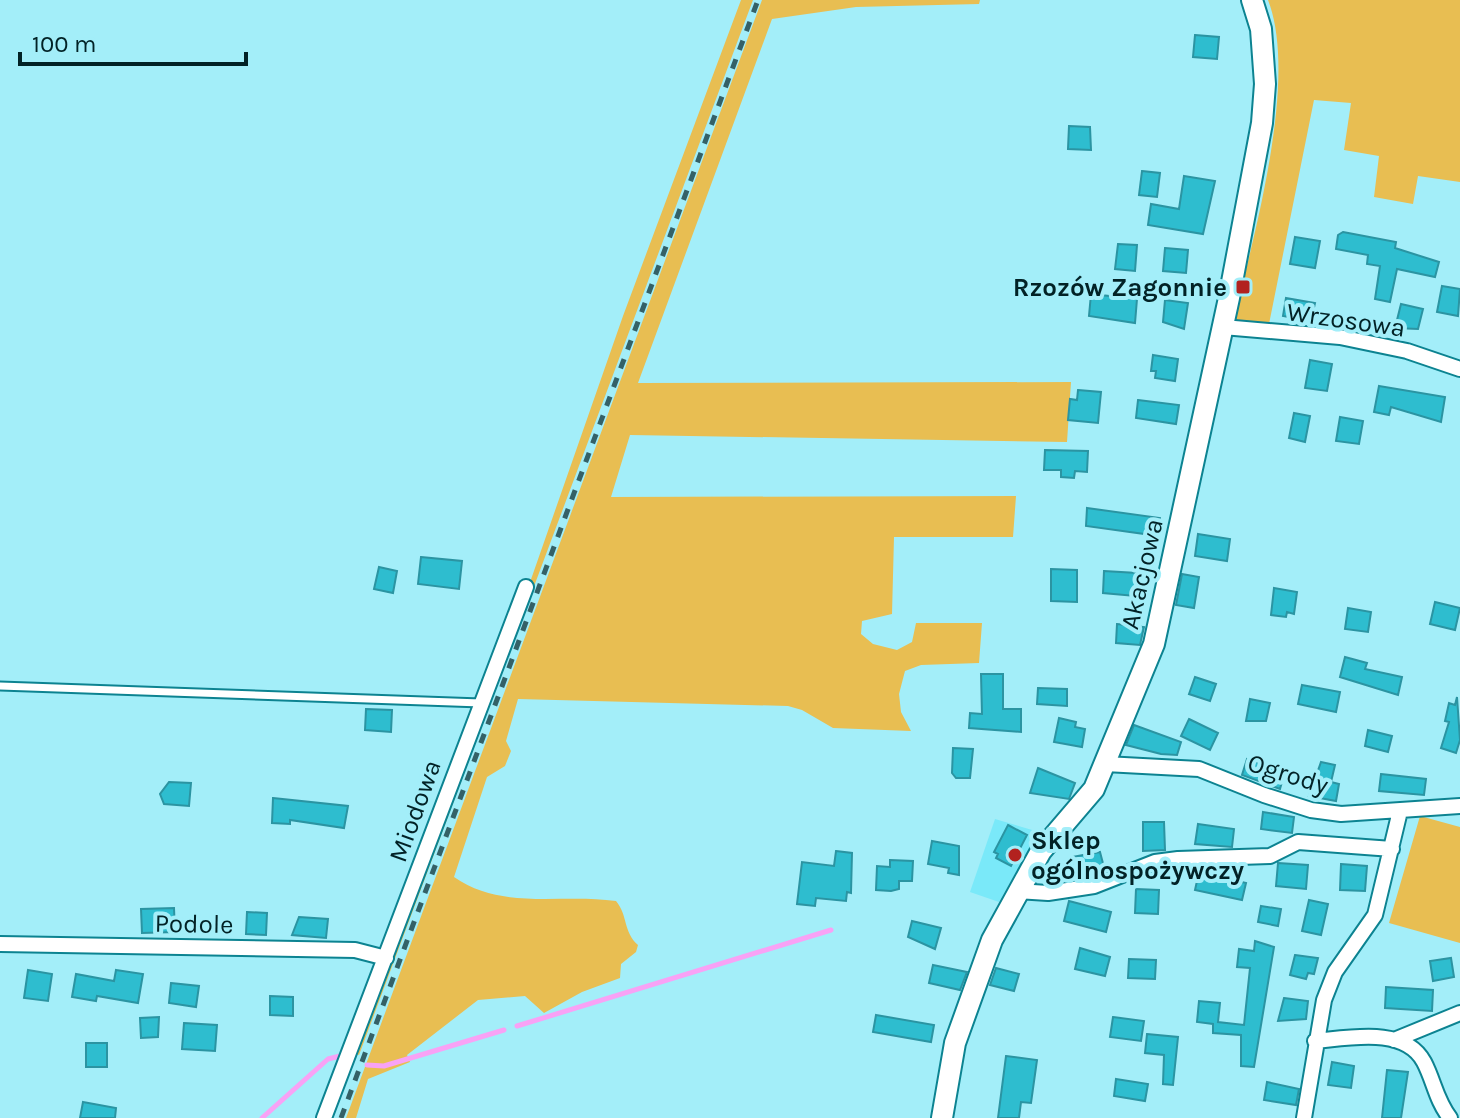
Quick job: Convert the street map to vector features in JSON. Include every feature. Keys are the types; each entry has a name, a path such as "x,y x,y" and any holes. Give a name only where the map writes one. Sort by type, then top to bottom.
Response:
{"street":[{"name":"Akacjowa","path":"942,1118 955,1043 986,954 1041,851 1082,807 1105,764 1154,644 1223,327 1262,123 1265,84 1261,29 1252,0"},
{"name":"Wrzosowa","path":"1223,327 1340,337 1407,351 1460,369"},
{"name":"Miodowa","path":"324,1118 526,587"},
{"name":"Ogrody","path":"1105,764 1199,769 1311,810 1341,814 1460,806"},
{"path":"1304,1118 1324,1000 1335,972 1375,915 1400,811"},
{"path":"1017,891 1048,893 1094,886 1155,862 1270,856 1298,842 1392,849"},
{"name":"Podole","path":"0,944 355,950 386,958"},
{"path":"1315,1041 1394,1040 1460,1013"},
{"path":"1394,1040 1419,1054 1439,1104 1450,1118"}],"lane":[{"path":"0,686 481,703"}],"shaded area":[{"path":"741,0 753,0 359,1055 354,1053 528,588 623,316"},
{"path":"762,0 980,0 979,4 856,7 772,19 638,383 1071,382 1067,442 630,435 611,497 1016,496 1013,537 894,537 892,614 862,621 861,634 873,644 897,650 912,642 916,623 982,623 979,663 921,665 905,671 899,694 901,712 911,731 833,728 802,710 788,706 518,699 506,741 511,751 505,766 487,777 454,877 492,894 512,897 616,901 630,935 638,945 636,952 621,964 620,978 582,992 544,1013 525,996 478,1000 407,1055 410,1062 368,1079 356,1118 346,1118"},
{"path":"1268,0 1460,0 1460,182 1418,176 1413,204 1374,197 1379,156 1344,150 1351,103 1314,100 1269,324 1234,320 1261,203 1276,115 1276,33"},
{"path":"1420,816 1460,827 1460,943 1389,923"},
{"path":"995,819 1039,832 999,902 970,892"}],"building":[{"path":"1195,35 1219,37 1217,59 1193,57"},
{"path":"1069,126 1090,127 1091,150 1068,149"},
{"path":"1142,171 1160,173 1157,197 1139,195"},
{"path":"1184,176 1215,181 1203,234 1148,225 1151,204 1179,209"},
{"path":"1343,232 1396,242 1395,248 1439,262 1435,277 1397,269 1390,302 1375,299 1380,266 1367,264 1368,255 1336,249 1338,235"},
{"path":"1295,237 1320,241 1315,268 1290,264"},
{"path":"1118,244 1137,245 1135,271 1115,269"},
{"path":"1165,248 1188,250 1186,273 1163,271"},
{"path":"1442,286 1460,289 1458,316 1437,312"},
{"path":"1091,294 1137,299 1135,323 1089,316"},
{"path":"1286,298 1315,303 1311,321 1283,316"},
{"path":"1165,300 1188,303 1184,329 1163,322"},
{"path":"1401,304 1423,309 1418,329 1395,328"},
{"path":"1153,355 1178,359 1175,381 1155,378 1156,371 1151,371"},
{"path":"1310,360 1332,364 1327,391 1305,388"},
{"path":"1379,386 1445,397 1441,422 1391,407 1389,415 1374,412"},
{"path":"1078,390 1101,392 1098,423 1068,420 1070,399 1077,400"},
{"path":"1138,400 1179,405 1176,424 1136,418"},
{"path":"1294,413 1310,416 1305,442 1289,438"},
{"path":"1340,417 1363,421 1359,444 1336,441"},
{"path":"1045,450 1088,451 1087,472 1075,471 1074,478 1061,477 1061,470 1044,470"},
{"path":"1087,508 1160,518 1159,536 1086,526"},
{"path":"1198,534 1230,539 1227,561 1195,556"},
{"path":"421,557 462,561 459,589 418,584"},
{"path":"379,567 397,571 393,593 374,589"},
{"path":"1051,569 1077,570 1077,602 1051,601"},
{"path":"1104,571 1137,573 1135,596 1103,593"},
{"path":"1182,574 1199,577 1194,608 1176,605"},
{"path":"1274,588 1297,592 1294,614 1287,612 1286,617 1271,615"},
{"path":"1435,602 1460,608 1455,630 1430,624"},
{"path":"1348,608 1371,612 1368,632 1345,629"},
{"path":"1117,624 1144,627 1140,645 1116,643"},
{"path":"1345,657 1367,663 1365,669 1402,677 1398,695 1340,677"},
{"path":"981,674 1003,674 1003,709 1021,709 1021,732 969,728 970,713 982,714"},
{"path":"1195,677 1216,684 1210,701 1189,694"},
{"path":"1302,685 1340,692 1336,712 1298,704"},
{"path":"1038,688 1067,689 1067,706 1037,704"},
{"path":"1457,697 1460,740 1456,753 1441,748 1449,722 1445,721 1449,703 1455,705"},
{"path":"1250,699 1270,703 1266,721 1246,721"},
{"path":"366,709 392,710 391,732 365,730"},
{"path":"1059,718 1076,722 1075,727 1085,729 1082,747 1054,742"},
{"path":"1189,719 1218,733 1210,750 1181,736"},
{"path":"1134,725 1181,742 1177,755 1126,745"},
{"path":"1368,730 1392,736 1388,752 1365,746"},
{"path":"953,748 973,749 970,778 956,778 952,773"},
{"path":"1247,759 1285,771 1280,789 1242,775"},
{"path":"1321,762 1335,765 1331,782 1339,784 1336,801 1309,796"},
{"path":"1038,768 1075,783 1069,799 1030,793"},
{"path":"1381,774 1426,779 1424,795 1379,791"},
{"path":"169,782 191,783 189,806 164,804 160,794"},
{"path":"273,798 348,806 344,828 290,820 290,824 272,823"},
{"path":"1263,812 1294,817 1292,833 1261,829"},
{"path":"1143,822 1164,822 1165,850 1143,851"},
{"path":"1198,824 1234,829 1232,847 1195,844"},
{"path":"1008,825 1027,835 1011,866 996,858 998,854 994,852"},
{"path":"932,841 959,846 959,875 948,873 949,868 928,864"},
{"path":"836,851 852,853 851,893 847,892 846,901 816,898 815,906 797,904 802,862 834,866"},
{"path":"1100,852 1105,871 1075,879 1072,857"},
{"path":"890,860 913,861 912,881 899,881 899,889 891,891 876,890 877,866 890,867"},
{"path":"1278,863 1308,865 1306,889 1276,886"},
{"path":"1341,864 1367,866 1365,891 1340,890"},
{"path":"1199,872 1246,883 1242,900 1195,890"},
{"path":"1136,889 1159,890 1158,914 1135,913"},
{"path":"1309,900 1328,904 1321,935 1302,931"},
{"path":"1069,901 1111,912 1106,932 1064,921"},
{"path":"1261,906 1281,909 1278,926 1258,922"},
{"path":"174,908 175,932 142,933 141,909"},
{"path":"247,912 267,913 266,935 246,934"},
{"path":"299,917 328,919 326,938 292,935"},
{"path":"912,921 941,928 935,949 908,937"},
{"path":"1255,941 1274,947 1254,1067 1241,1066 1241,1035 1213,1033 1213,1024 1197,1022 1199,1001 1220,1003 1218,1022 1244,1025 1250,968 1237,967 1239,949 1254,951"},
{"path":"1080,948 1110,957 1105,976 1075,969"},
{"path":"1295,955 1318,958 1314,974 1308,973 1306,979 1290,975"},
{"path":"1451,958 1454,977 1433,981 1430,961"},
{"path":"1129,959 1156,960 1155,979 1128,978"},
{"path":"933,965 967,972 960,990 929,983"},
{"path":"996,968 1019,974 1014,991 990,985"},
{"path":"28,970 52,974 48,1001 24,998"},
{"path":"116,970 143,974 138,1003 97,996 96,1001 72,997 76,974 114,981"},
{"path":"171,983 199,986 196,1007 169,1003"},
{"path":"1386,987 1433,990 1432,1011 1385,1008"},
{"path":"270,996 293,997 293,1016 270,1015"},
{"path":"1284,998 1308,1001 1306,1019 1278,1021"},
{"path":"876,1015 934,1025 931,1042 873,1032"},
{"path":"159,1017 158,1037 141,1038 140,1018"},
{"path":"1113,1017 1144,1021 1141,1041 1110,1037"},
{"path":"184,1023 217,1025 215,1051 182,1049"},
{"path":"1147,1034 1178,1037 1173,1085 1163,1084 1164,1055 1145,1053"},
{"path":"86,1043 107,1043 107,1067 86,1067"},
{"path":"1006,1056 1037,1060 1031,1103 1021,1102 1019,1118 998,1118"},
{"path":"1332,1062 1354,1066 1351,1088 1328,1085"},
{"path":"1387,1070 1408,1072 1401,1118 1382,1118"},
{"path":"1116,1079 1148,1084 1145,1101 1114,1096"},
{"path":"1267,1082 1299,1089 1296,1105 1264,1100"},
{"path":"83,1102 116,1108 115,1118 80,1118"}],"waterway":[{"path":"517,1026 831,930"},
{"path":"367,1065 384,1066 504,1030"},
{"path":"262,1118 328,1059 340,1056"}],"railway":[{"path":"341,1118 758,0"}],"place":[{"name":"Rzozów Zagonnie","path":"1243,287"},
{"name":"Sklep ogólnospożywczy","path":"1015,855"}]}
